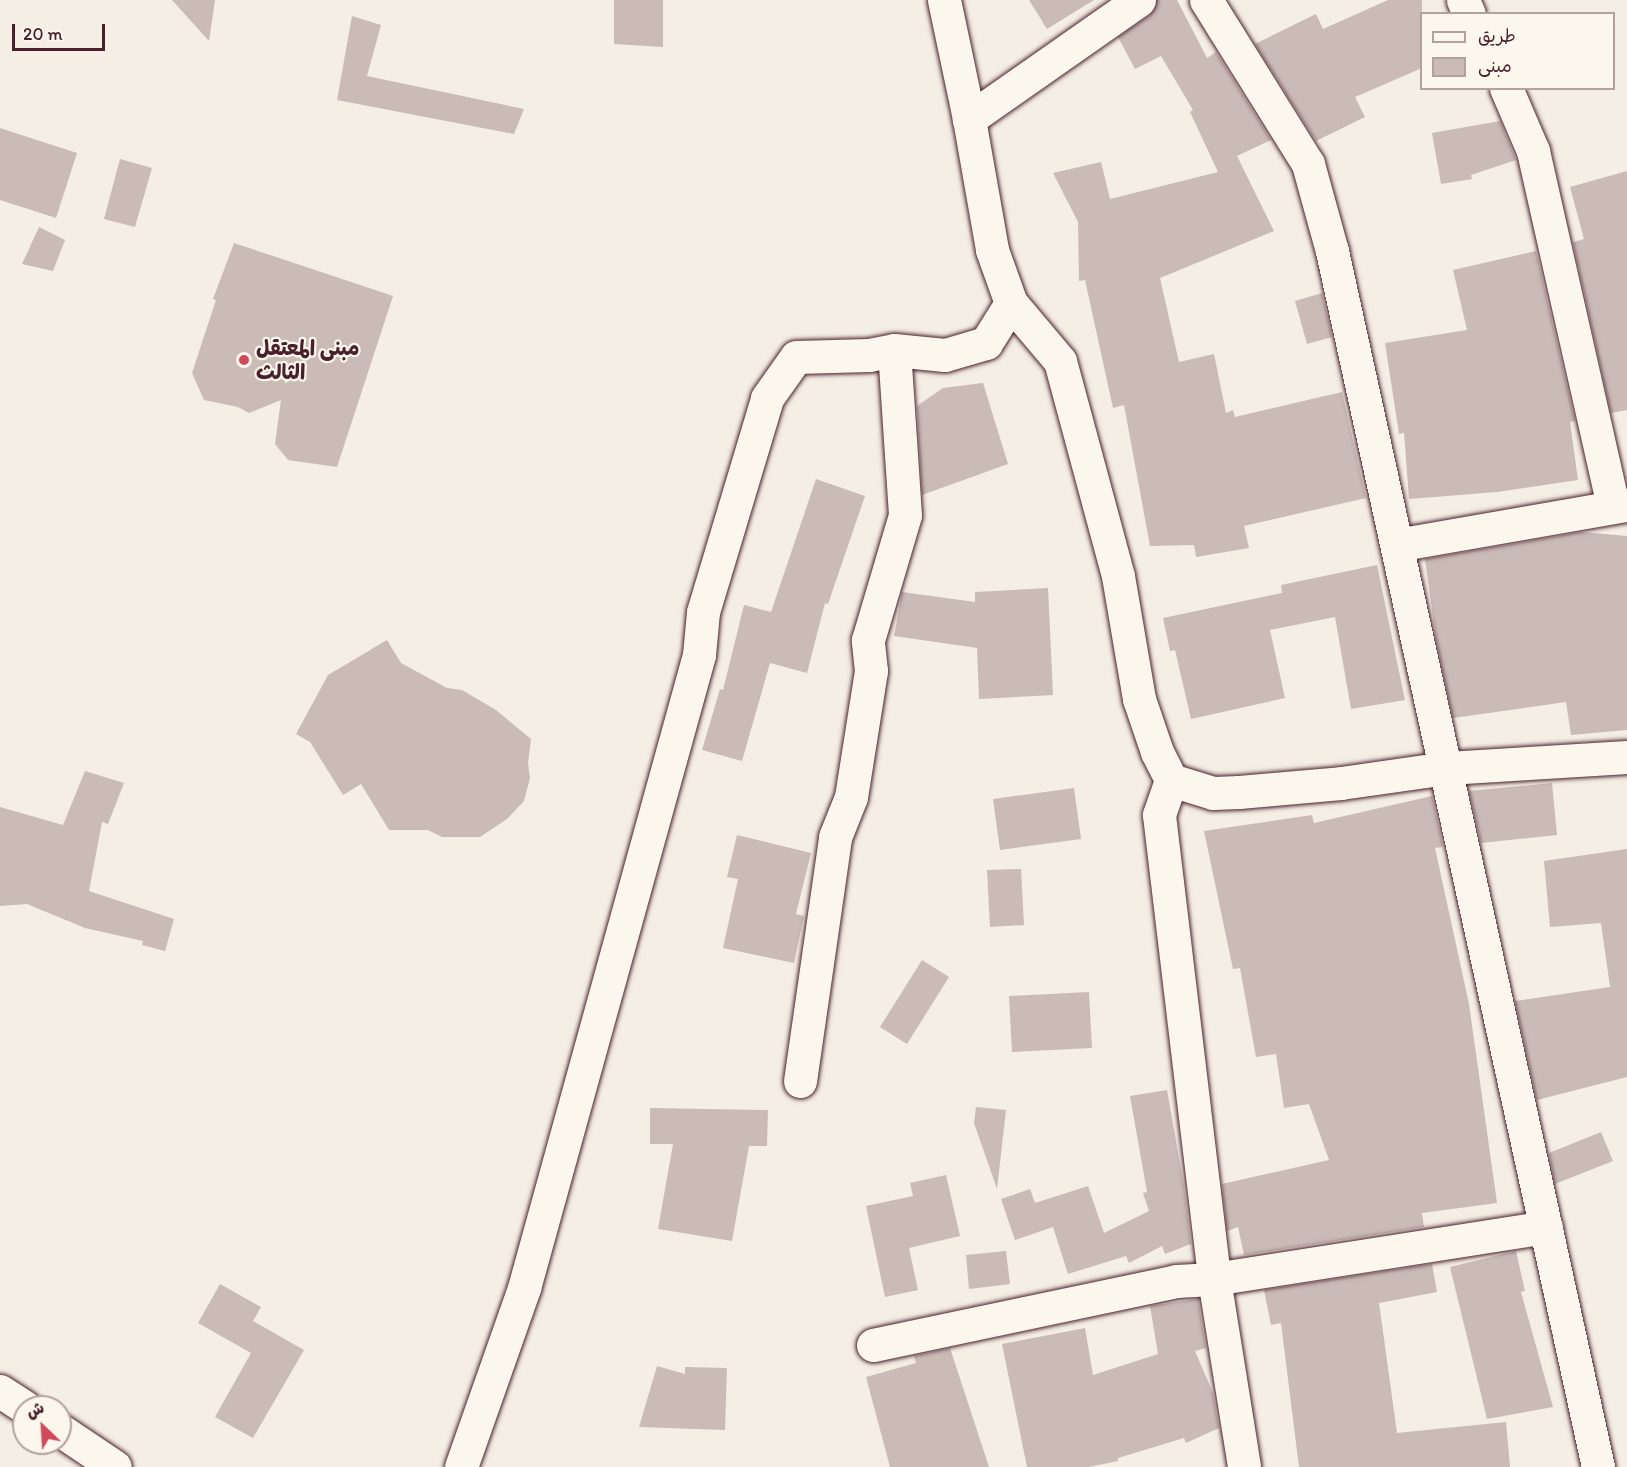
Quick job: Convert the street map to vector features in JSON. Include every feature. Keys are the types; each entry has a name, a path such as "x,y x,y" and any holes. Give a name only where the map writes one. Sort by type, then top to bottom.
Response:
{"street":[{"path":"944,0 969,119 992,250 1011,303 1060,361 1118,576 1139,699 1156,752 1171,780 1213,793 1341,783 1447,768 1627,757"},
{"path":"969,119 1139,0"},
{"path":"1206,0 1308,165 1332,250 1598,1467"},
{"path":"1397,545 1620,506 1533,151 1507,90"},
{"path":"461,1467 524,1288 699,655 703,612 767,398 796,357 869,355 894,350 945,355 986,343 1011,303"},
{"path":"800,1081 831,858 835,837 851,797 871,671 868,640 905,515 894,350"},
{"path":"1171,780 1158,815 1214,1279 1244,1467"},
{"path":"873,1345 1176,1281 1214,1279 1546,1227"},
{"path":"72,1438 115,1467"}],"building":[{"path":"172,0 215,0 209,41"},
{"path":"614,0 663,0 663,47 614,44"},
{"path":"1029,0 1094,0 1047,29"},
{"path":"1157,0 1177,0 1207,58 1216,52 1271,140 1237,156 1274,231 1160,278 1179,362 1214,354 1226,413 1233,410 1235,417 1342,392 1366,498 1244,526 1249,548 1196,557 1194,545 1150,546 1124,405 1113,408 1085,280 1079,281 1078,222 1053,173 1101,162 1110,199 1218,172 1190,112 1193,110 1161,56 1135,69 1118,37 1150,15"},
{"path":"1388,0 1422,0 1420,69 1355,97 1365,117 1316,141 1255,44 1316,14 1323,29"},
{"path":"352,16 381,25 367,76 524,109 514,134 337,100"},
{"path":"1500,121 1516,160 1471,175 1472,179 1441,184 1432,133"},
{"path":"0,128 77,153 56,218 0,200"},
{"path":"120,159 152,168 135,227 104,219"},
{"path":"1627,171 1627,410 1611,413 1573,242 1584,239 1570,187"},
{"path":"39,227 65,240 53,271 22,264"},
{"name":"مبنى المعتقل الثالث","path":"234,243 393,296 337,467 288,460 275,444 281,400 249,413 238,407 204,400 192,373 216,300 213,299"},
{"path":"1536,251 1575,421 1570,422 1578,480 1497,492 1409,499 1404,433 1399,434 1385,343 1467,330 1453,270"},
{"path":"1322,293 1332,337 1307,344 1295,301"},
{"path":"983,383 1008,464 922,495 917,406 943,388"},
{"path":"816,479 865,496 828,604 825,603 807,673 770,663 742,761 702,750 720,689 723,690 744,605 771,612"},
{"path":"1582,532 1627,536 1627,730 1571,735 1566,702 1453,718 1436,639 1425,559"},
{"path":"1377,565 1405,700 1351,709 1335,617 1270,630 1285,698 1191,719 1175,650 1170,651 1163,618 1282,593 1281,585"},
{"path":"1048,588 1053,695 979,699 977,648 894,636 902,592 975,602 975,592"},
{"path":"387,640 401,663 447,688 462,690 496,710 531,739 528,763 530,778 524,801 507,819 480,837 442,837 428,830 389,830 361,784 343,795 310,742 296,734 328,675"},
{"path":"85,771 124,783 108,824 102,822 89,891 174,919 165,951 142,945 143,941 85,928 27,904 0,906 0,807 63,825"},
{"path":"1552,783 1557,835 1481,843 1469,791"},
{"path":"1074,788 1081,839 1000,850 993,799"},
{"path":"1432,796 1443,847 1435,848 1469,1004 1497,1203 1422,1213 1424,1227 1244,1255 1238,1227 1227,1231 1222,1184 1329,1160 1309,1104 1284,1108 1276,1054 1256,1057 1240,968 1233,969 1204,831 1312,815 1314,823"},
{"path":"737,835 811,853 796,914 804,916 794,963 723,948 738,879 727,877"},
{"path":"1627,849 1627,1077 1537,1100 1515,1001 1610,987 1601,923 1550,927 1544,861"},
{"path":"1021,869 1024,925 990,927 987,870"},
{"path":"922,960 949,977 907,1044 880,1027"},
{"path":"1089,992 1092,1048 1012,1052 1009,996"},
{"path":"1167,1090 1184,1186 1191,1244 1165,1254 1162,1246 1129,1263 1126,1256 1068,1274 1053,1227 1015,1240 1001,1199 1030,1189 1035,1203 1088,1186 1104,1233 1149,1211 1143,1193 1147,1192 1130,1096"},
{"path":"976,1107 1006,1110 997,1189 974,1123"},
{"path":"650,1108 768,1110 767,1146 749,1146 732,1241 658,1229 673,1144 650,1144"},
{"path":"1601,1132 1613,1161 1555,1184 1549,1153"},
{"path":"946,1175 960,1236 909,1248 918,1290 885,1297 866,1206 913,1196 910,1183"},
{"path":"1006,1251 1010,1284 969,1289 966,1255"},
{"path":"1516,1251 1525,1291 1521,1292 1553,1407 1487,1419 1450,1267"},
{"path":"1432,1264 1437,1292 1379,1303 1397,1433 1506,1422 1510,1467 1299,1467 1281,1323 1271,1325 1264,1290"},
{"path":"220,1284 261,1307 253,1321 304,1350 253,1438 215,1417 251,1353 198,1323"},
{"path":"1198,1299 1206,1348 1195,1351 1213,1393 1219,1428 1186,1443 1184,1438 1118,1458 1118,1461 1089,1467 1027,1467 1002,1344 1085,1328 1093,1375 1158,1354 1150,1306"},
{"path":"950,1348 989,1467 890,1467 866,1377 916,1363 914,1356"},
{"path":"657,1366 685,1374 685,1367 727,1368 725,1430 639,1427"}],"place":[{"name":"مبنى المعتقل الثالث","path":"244,360"}]}
